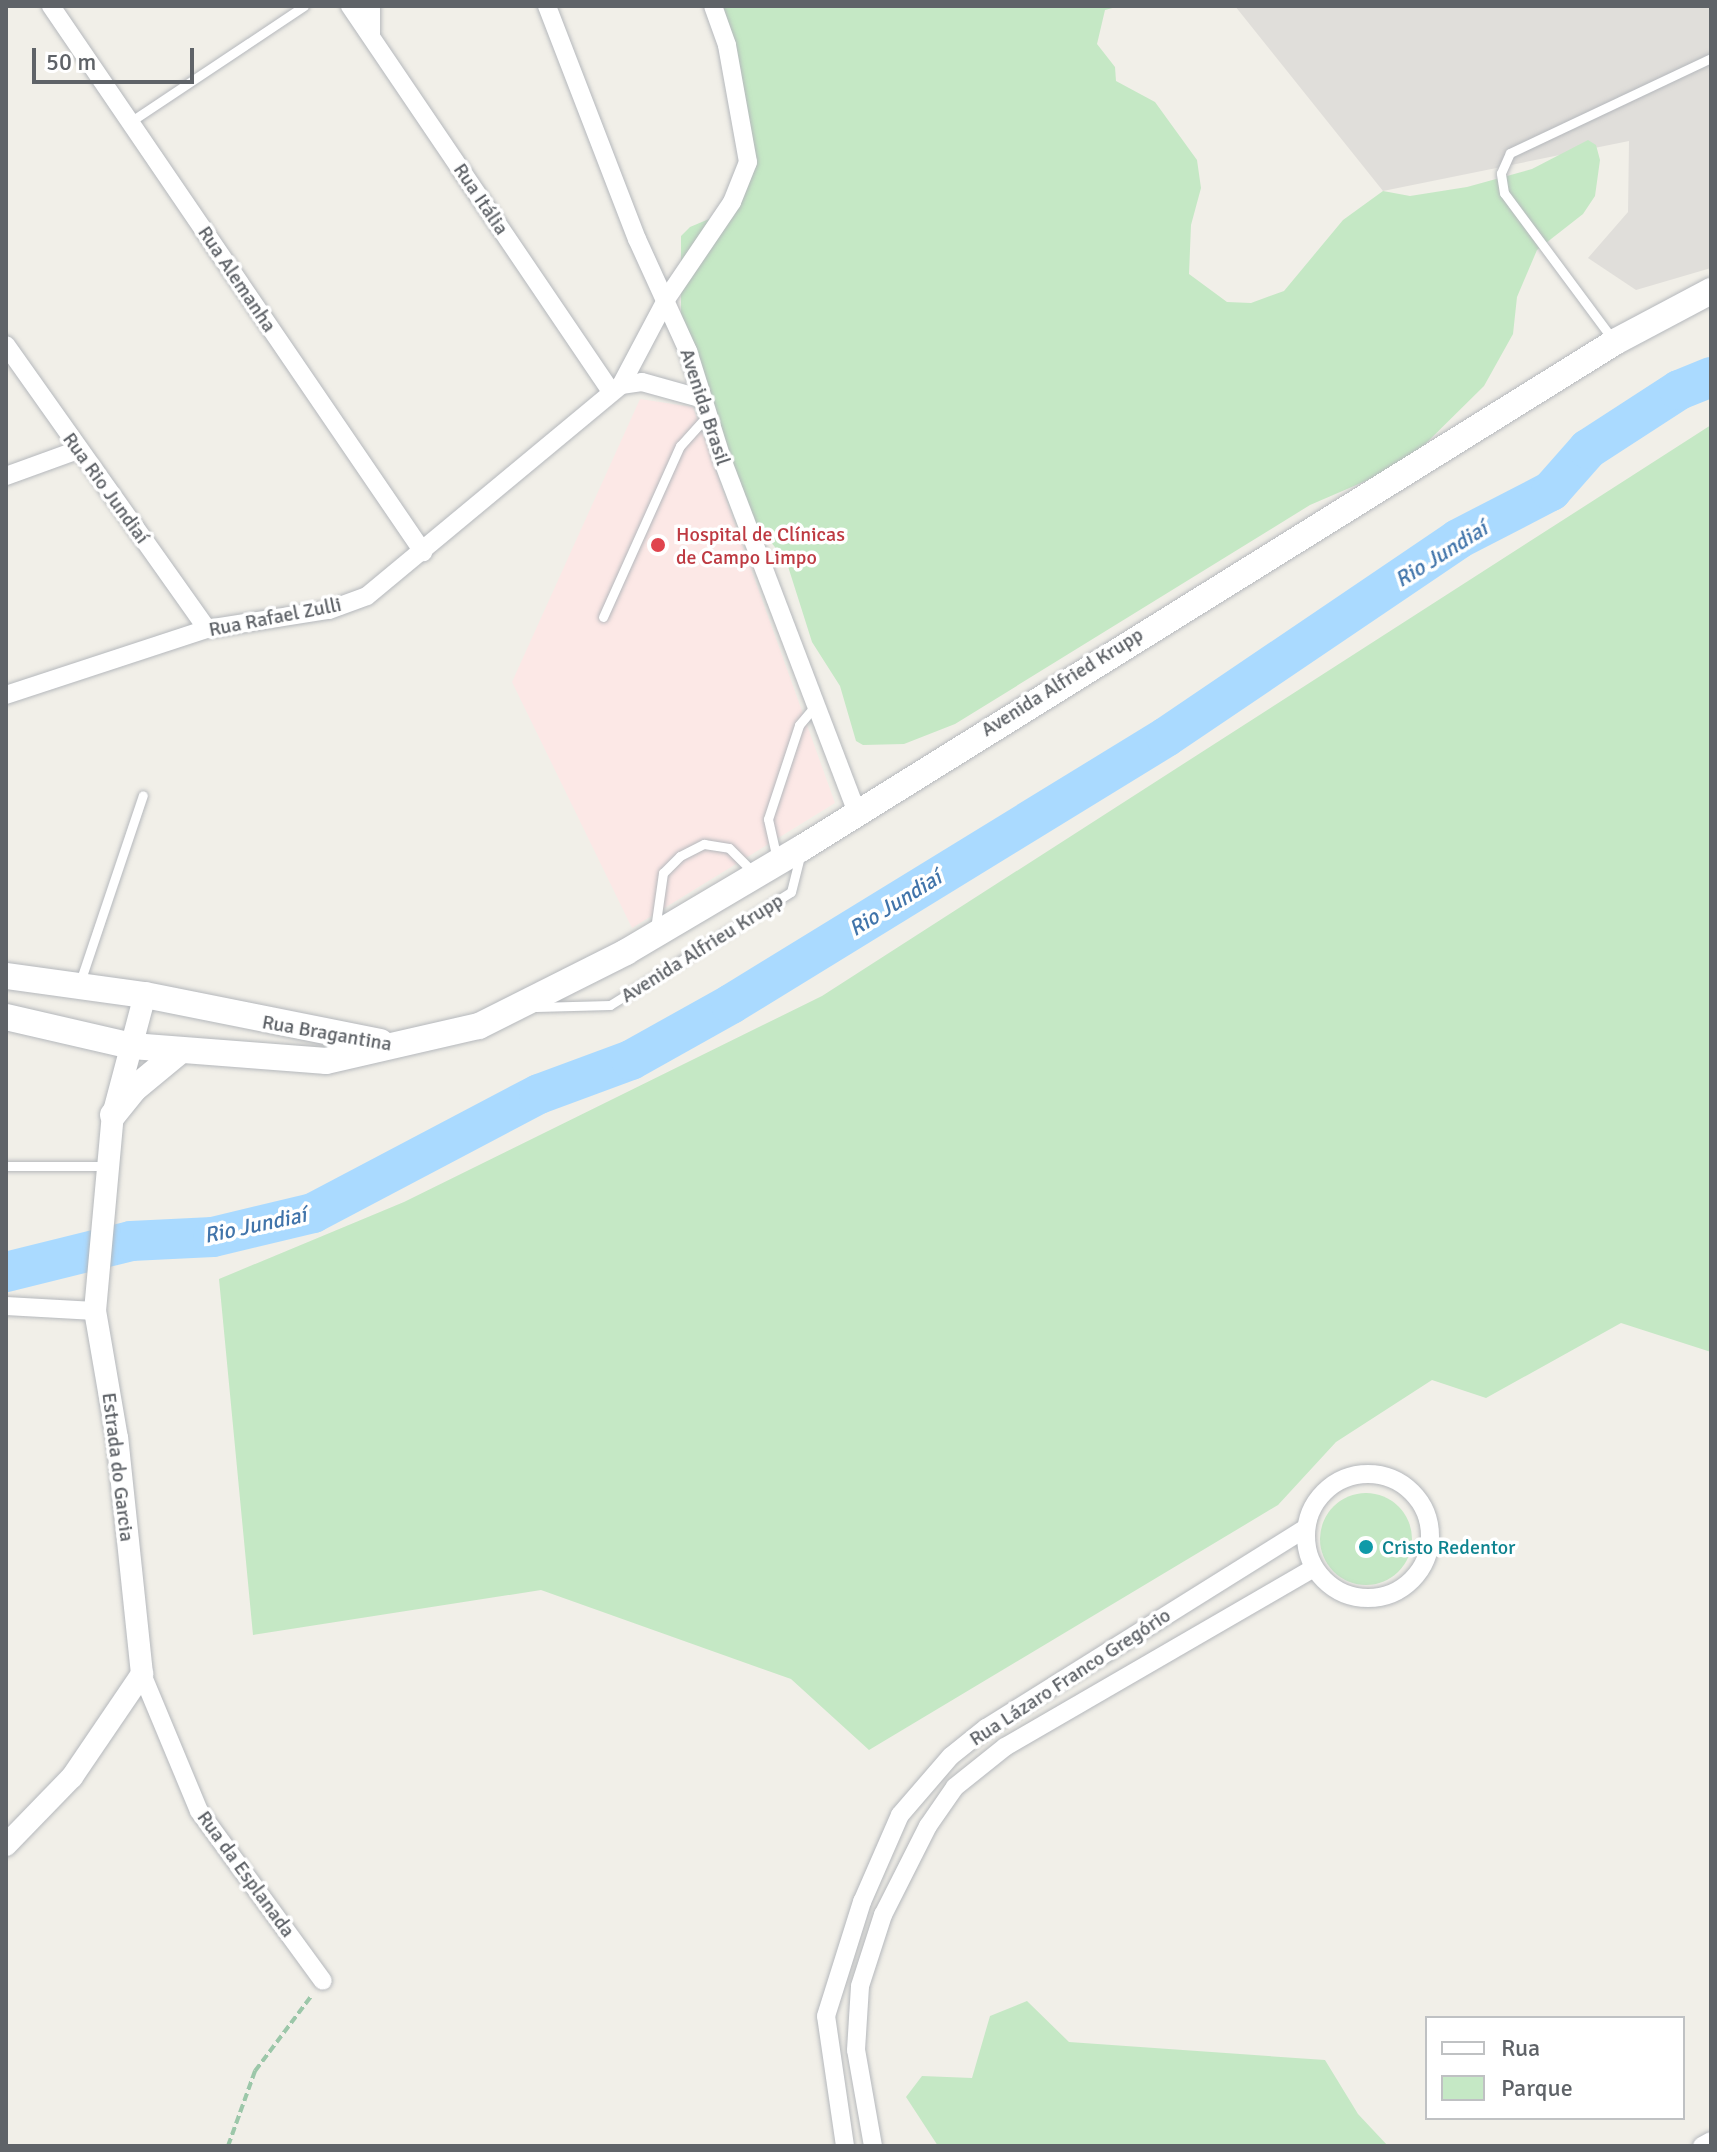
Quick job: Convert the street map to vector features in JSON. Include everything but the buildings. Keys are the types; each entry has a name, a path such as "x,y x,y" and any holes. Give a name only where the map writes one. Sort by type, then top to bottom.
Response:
{"main road":[{"name":"Avenida Alfried Krupp","path":"401,1045 479,1026 521,1008 655,935 802,848 856,810 1615,342 1711,291"},
{"name":"Rua Bragantina","path":"6,976 145,995 401,1045"},
{"name":"Rua Bragantina","path":"6,1017 132,1046 180,1051 326,1061 401,1045"},
{"path":"113,1115 155,1069 180,1051"}],"street":[{"name":"Rua Alemanha","path":"51,6 423,552"},
{"name":"Rua Itália","path":"350,6 616,388"},
{"path":"371,6 371,36"},
{"name":"Avenida Brasil","path":"547,6 637,239 667,298 814,707 856,810"},
{"path":"616,388 667,298 732,202 748,162 727,45 713,6"},
{"name":"Rua Rio Jundiaí","path":"6,345 207,629"},
{"path":"616,388 642,382 705,407"},
{"name":"Rua Rafael Zulli","path":"6,695 207,629 329,610 367,596 616,388"},
{"path":"6,476 78,450"},
{"name":"Estrada do Garcia","path":"142,1674 117,1438 95,1311 103,1195 113,1115 145,995"},
{"path":"6,1306 95,1311"},
{"path":"1357,1475 1385,1477 1411,1491 1429,1524 1425,1562 1399,1590 1362,1598 1343,1593 1314,1568 1306,1528 1323,1493 1357,1475"},
{"name":"Rua Lázaro Franco Gregório","path":"845,2146 826,2016 862,1902 900,1815 951,1756 986,1728 1306,1528"},
{"name":"Rua Lázaro Franco Gregório","path":"873,2146 854,2013 883,1915 928,1826 955,1787 1005,1747 1314,1568"},
{"path":"6,1845 72,1777 142,1674"},
{"name":"Rua da Esplanada","path":"142,1674 199,1811 323,1981"},
{"path":"862,1902 883,1915"},
{"path":"1702,2146 1711,2141"}],"lane":[{"path":"130,122 304,6"},
{"path":"1615,342 1504,193 1501,173 1510,153 1711,58"},
{"path":"603,617 680,446 705,407"},
{"path":"655,935 656,896 663,873 680,856 704,844 729,848 768,868 768,819 799,725 814,707"},
{"path":"78,988 143,795"},
{"name":"Avenida Alfrieu Krupp","path":"521,1008 610,1005 791,892 802,848"},
{"path":"6,1166 107,1166"}],"path":[{"path":"228,2146 255,2071 323,1981"}],"shaded area":[{"path":"1235,6 1711,6 1711,268 1636,290 1588,258 1628,212 1629,141 1383,191"},
{"name":"Hospital de Clínicas de Campo Limpo","path":"640,399 693,407 835,803 632,928 512,682"}],"green space":[{"path":"723,6 1120,6 1105,10 1097,44 1115,67 1116,81 1155,102 1197,160 1201,188 1191,225 1189,274 1227,302 1251,303 1284,291 1343,220 1383,191 1410,196 1467,187 1532,169 1588,140 1596,145 1600,160 1595,196 1583,214 1537,250 1517,297 1513,334 1484,386 1405,464 1310,505 955,724 904,744 863,745 856,741 840,686 812,642 786,560 742,508 681,318 681,236 690,227 728,211 743,196 741,72"},
{"path":"1711,425 1711,1352 1621,1323 1486,1398 1432,1380 1336,1442 1278,1505 869,1750 791,1679 541,1590 253,1635 219,1279 404,1202 822,996"},
{"path":"1366,1493 1384,1496 1399,1506 1409,1521 1412,1539 1409,1557 1399,1572 1384,1582 1366,1585 1348,1582 1333,1572 1323,1557 1320,1539 1323,1521 1333,1506 1348,1496"},
{"path":"1027,2001 1069,2042 1325,2060 1358,2114 1388,2146 938,2146 906,2097 922,2076 972,2078 990,2016"}],"waterway":[{"name":"Rio Jundiaí","path":"6,1272 131,1241 213,1237 313,1213 539,1094 631,1060 731,1004 1166,737 1458,539 1551,491 1588,449 1679,390 1711,377"}],"place":[{"name":"Hospital de Clínicas de Campo Limpo","path":"658,545"},
{"name":"Cristo Redentor","path":"1366,1547"}]}
